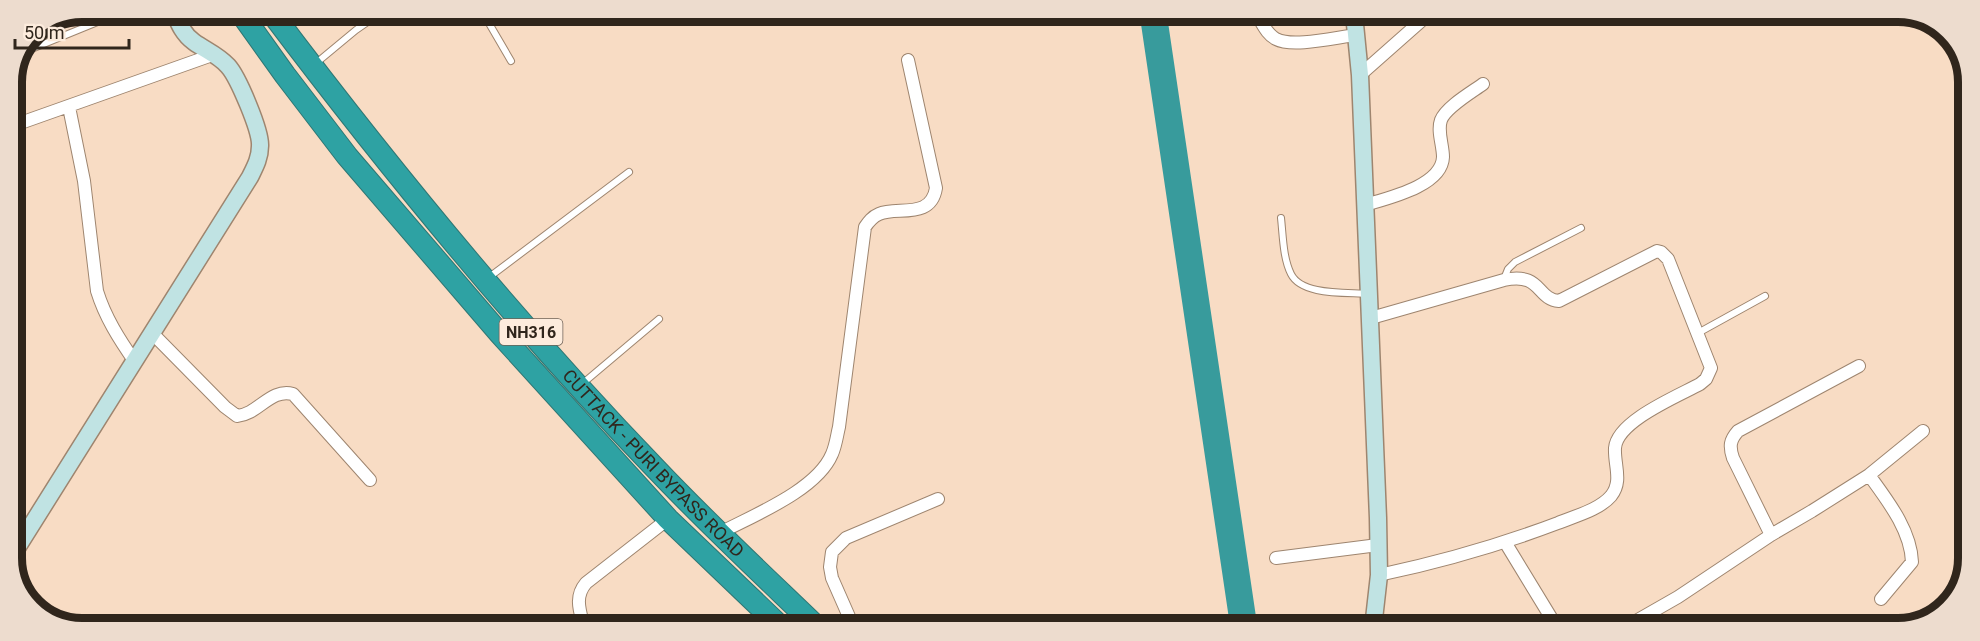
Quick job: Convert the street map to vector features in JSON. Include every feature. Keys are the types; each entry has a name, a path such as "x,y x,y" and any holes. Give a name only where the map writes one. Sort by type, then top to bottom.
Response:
{"highway":[{"name":"CUTTACK - PURI BYPASS ROAD","path":"247,22 326,129 500,334 668,519 772,618"},
{"name":"CUTTACK - PURI BYPASS ROAD","path":"278,22 343,108 485,280 580,387 657,470 808,618"}],"street":[{"path":"23,539 153,334 259,159 261,145 257,130 237,80 228,66 215,54 193,41 180,28 178,22"},
{"path":"1261,22 1277,40 1292,42 1356,35"},
{"path":"1355,22 1360,75 1371,318 1379,575 1374,618"},
{"path":"1360,75 1420,22"},
{"path":"22,123 215,54"},
{"path":"720,533 801,490 818,476 832,454 839,427 865,227 871,219 882,213 905,212 919,208 935,197 936,188 908,60"},
{"path":"1365,205 1426,182 1440,169 1443,158 1441,120 1448,110 1483,84"},
{"path":"69,107 84,181 98,291 106,315 135,362"},
{"path":"1371,318 1520,277 1540,288 1548,297 1559,301 1657,250 1668,259 1710,363 1709,374 1700,384 1641,416 1628,425 1618,437 1615,446 1618,478 1616,487 1610,497 1595,508 1505,542 1434,563 1379,575"},
{"path":"153,334 225,407 237,416 246,415 273,396 284,392 292,394 370,480"},
{"path":"1771,535 1733,458 1730,449 1731,439 1738,431 1859,366"},
{"path":"1641,618 1869,475 1923,432"},
{"path":"1869,475 1892,508 1911,549 1912,562 1881,599"},
{"path":"850,618 832,578 830,567 832,552 846,538 938,499"},
{"path":"582,618 578,600 580,590 586,583 668,519"},
{"path":"1505,542 1552,618"},
{"path":"1276,558 1378,545"}],"lane":[{"path":"34,48 98,22"},
{"path":"312,67 368,22"},
{"path":"488,22 511,61"},
{"path":"485,280 629,172"},
{"path":"1281,219 1291,274 1305,288 1370,294"},
{"path":"1504,280 1508,269 1515,262 1581,228"},
{"path":"1698,333 1766,296"},
{"path":"580,387 659,319"}],"waterway":[{"path":"1154,22 1243,618"}]}
